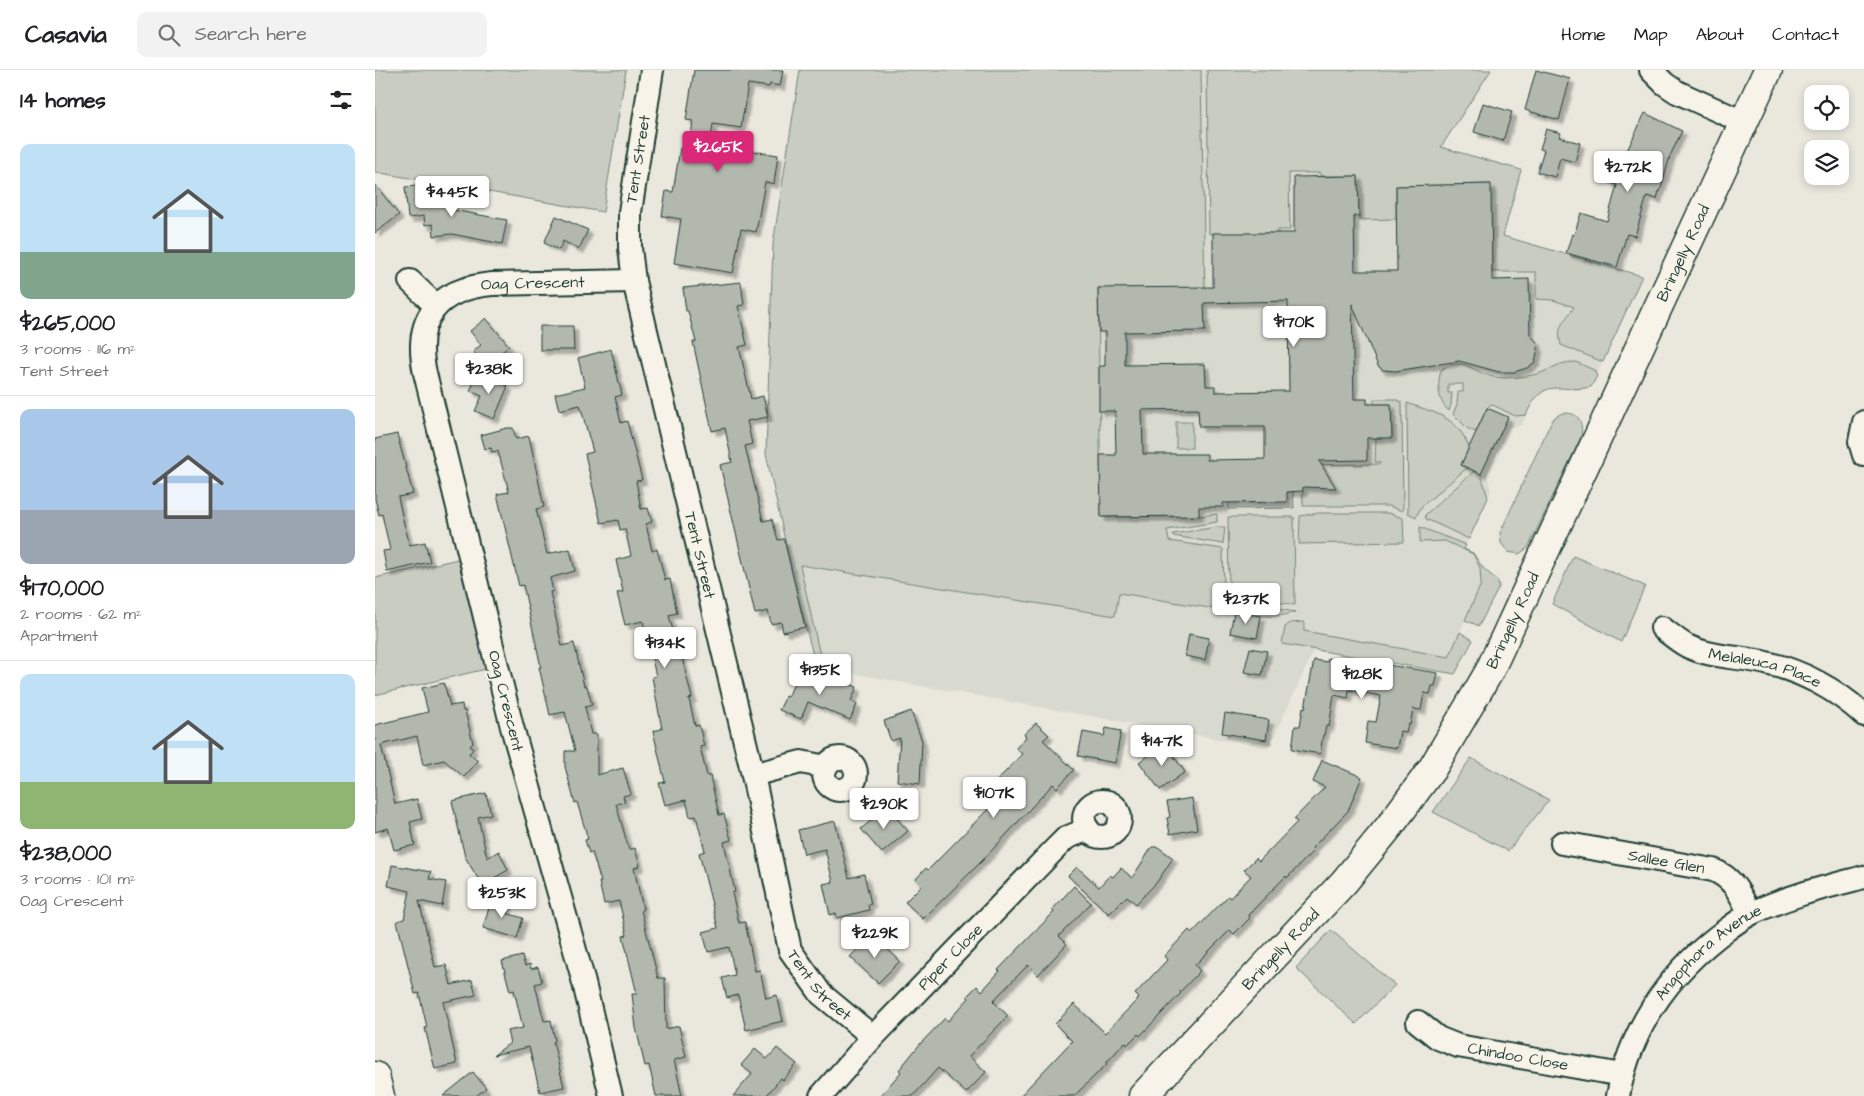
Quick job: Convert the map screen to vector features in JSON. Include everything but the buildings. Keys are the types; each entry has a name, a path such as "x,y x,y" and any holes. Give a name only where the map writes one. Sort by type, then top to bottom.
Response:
{"main road":[{"name":"Bringelly Road","path":"1143,1096 1344,882 1389,827 1432,769 1489,672 1768,70"},
{"path":"375,1076 380,1096"}],"street":[{"name":"Tent Street","path":"652,70 629,212 630,248 635,281 753,775 791,950 821,994 873,1037"},
{"path":"1651,70 1665,84 1677,92 1743,122"},
{"path":"410,281 436,306"},
{"name":"Oag Crescent","path":"611,1096 582,975 512,727 423,362 423,336 436,306 448,296 475,286 635,281"},
{"path":"1864,422 1860,442 1864,455"},
{"name":"Melaleuca Place","path":"1662,628 1687,646 1701,651 1767,663 1806,677 1834,692 1864,715"},
{"path":"753,775 801,762 826,767"},
{"name":"Piper Close","path":"821,1096 873,1037 1056,848 1066,838 1088,828"},
{"name":"Sallee Glen","path":"1562,842 1720,872 1732,882 1750,914"},
{"name":"Angophora Avenue","path":"1620,1086 1635,1038 1664,990 1704,947 1750,914 1799,895 1864,877"},
{"name":"Chindoo Close","path":"1418,1022 1438,1038 1458,1046 1620,1086"}],"shaded area":[{"path":"375,70 626,70 603,212 375,172"},
{"path":"800,70 1491,70 1441,147 1521,170 1503,236 1642,276 1591,387 1579,390 1558,387 1546,390 1532,402 1521,426 1509,427 1487,475 1491,491 1464,549 1473,553 1483,568 1498,581 1499,587 1479,626 1465,620 1460,632 1473,640 1455,674 1314,650 1269,748 816,667 766,454 773,244"},
{"path":"800,70 1201,70 1205,296 1098,288 1101,517 1199,516 1217,514 1217,522 1167,530 1169,541 1223,549 1224,586 1221,610 1119,593 1115,616 800,565 823,669 816,667 793,577 766,454 773,244"},
{"path":"1207,70 1491,70 1441,147 1521,170 1503,236 1642,276 1603,362 1561,345 1560,329 1574,307 1553,300 1536,299 1536,272 1492,272 1490,184 1396,186 1396,219 1359,220 1358,176 1320,176 1320,173 1289,173 1290,230 1278,230 1278,233 1209,234"},
{"path":"1576,362 1594,370 1597,376 1591,387 1579,389 1553,388 1546,390 1539,394 1526,415 1515,416 1491,404 1487,408 1476,432 1468,429 1453,414 1457,404 1458,392 1463,392 1463,384 1448,384 1448,393 1452,393 1449,411 1441,398 1439,387 1441,370 1455,364 1467,366 1494,377 1508,378 1533,375 1557,365"},
{"path":"1374,399 1394,399 1402,402 1403,511 1388,506 1303,506 1302,465 1380,464 1375,462 1376,438 1392,437 1391,404 1374,404"},
{"path":"1407,403 1444,417 1458,428 1469,447 1461,465 1467,468 1421,507 1416,517 1408,513"},
{"path":"1562,413 1573,414 1579,419 1581,423 1581,437 1528,548 1519,554 1508,552 1501,543 1500,533 1551,422"},
{"path":"1176,422 1192,422 1192,448 1176,448"},
{"path":"1474,471 1481,474 1488,498 1469,539 1426,519 1425,515"},
{"path":"1293,492 1294,508 1228,509 1229,503"},
{"path":"1318,513 1388,513 1403,518 1404,542 1299,544 1300,516"},
{"path":"1228,517 1294,517 1295,605 1229,594"},
{"path":"1225,527 1223,544 1173,536 1173,534"},
{"path":"1420,527 1466,545 1464,549 1473,553 1483,568 1498,581 1499,587 1479,626 1465,620 1481,584 1480,568 1473,554 1445,541 1420,542"},
{"path":"1573,556 1645,586 1621,642 1552,604"},
{"path":"458,559 486,669 375,695 375,578"},
{"path":"1228,600 1295,612 1278,616 1244,614 1226,610"},
{"path":"1304,622 1304,631 1449,657 1460,632 1473,640 1455,674 1282,644 1285,627 1290,623"},
{"path":"1471,758 1549,800 1508,851 1433,812"},
{"path":"1331,930 1395,985 1356,1024 1296,968"}]}
